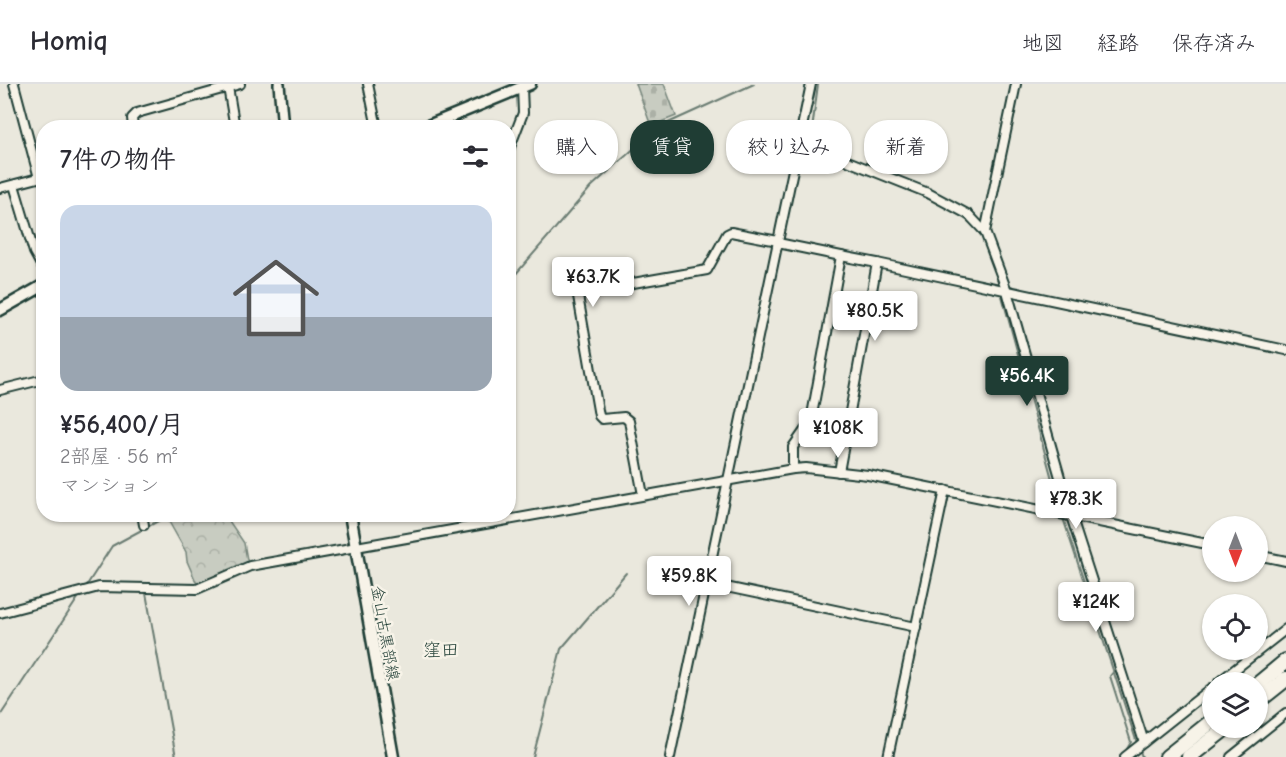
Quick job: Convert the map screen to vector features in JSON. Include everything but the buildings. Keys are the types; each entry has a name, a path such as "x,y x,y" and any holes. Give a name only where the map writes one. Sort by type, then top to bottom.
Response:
{"highway":[{"path":"1268,676 1286,661"},
{"path":"1268,693 1286,679"},
{"path":"1167,757 1202,729"},
{"path":"1189,757 1213,738"}],"main road":[{"path":"443,120 526,86"},
{"path":"0,310 36,290"},
{"name":"金山古黒部線","path":"352,522 393,757"}],"street":[{"path":"14,84 36,160"},
{"path":"132,120 137,113 238,84"},
{"path":"279,84 282,120"},
{"path":"368,84 375,120"},
{"path":"804,120 811,84"},
{"path":"985,232 1016,84"},
{"path":"516,131 523,113 526,86"},
{"path":"228,87 234,120"},
{"path":"852,163 928,193 969,215 985,232 1007,291 1071,516 1144,742"},
{"path":"670,757 792,174"},
{"path":"0,188 36,178"},
{"path":"14,185 36,256"},
{"path":"643,495 628,421 624,417 602,418 599,416 578,296 582,292 707,270 727,234 731,232 1286,350"},
{"path":"793,469 793,447 807,427 812,415 841,256"},
{"path":"839,472 877,263"},
{"path":"0,390 36,381"},
{"path":"516,518 729,479 806,468 945,490 1202,543"},
{"path":"888,757 945,490"},
{"path":"0,613 99,587 197,589 250,566 491,522"},
{"path":"1268,557 1286,561"},
{"path":"707,584 916,627"},
{"path":"1232,672 1286,629"},
{"path":"1127,756 1202,696"},
{"path":"1231,757 1286,713"}],"green space":[{"path":"636,84 664,84 676,116 666,120 649,120"},
{"path":"169,522 230,522 244,543 248,565 197,584 187,561 186,552"}],"waterway":[{"path":"516,274 591,187 657,128 754,84"},
{"path":"813,120 818,84"},
{"path":"852,167 932,200 968,221 978,231 985,244 1000,286"},
{"path":"1001,292 1061,512"},
{"path":"1063,518 1137,743"},
{"path":"85,588 112,546 156,522"},
{"path":"533,757 561,649 626,573"},
{"path":"146,593 176,757"},
{"path":"0,716 80,595"},
{"path":"1114,671 1110,676 1131,742 1124,754"},
{"path":"1139,748 1142,757"}],"district":[{"name":"窪田","path":"441,650"}]}
